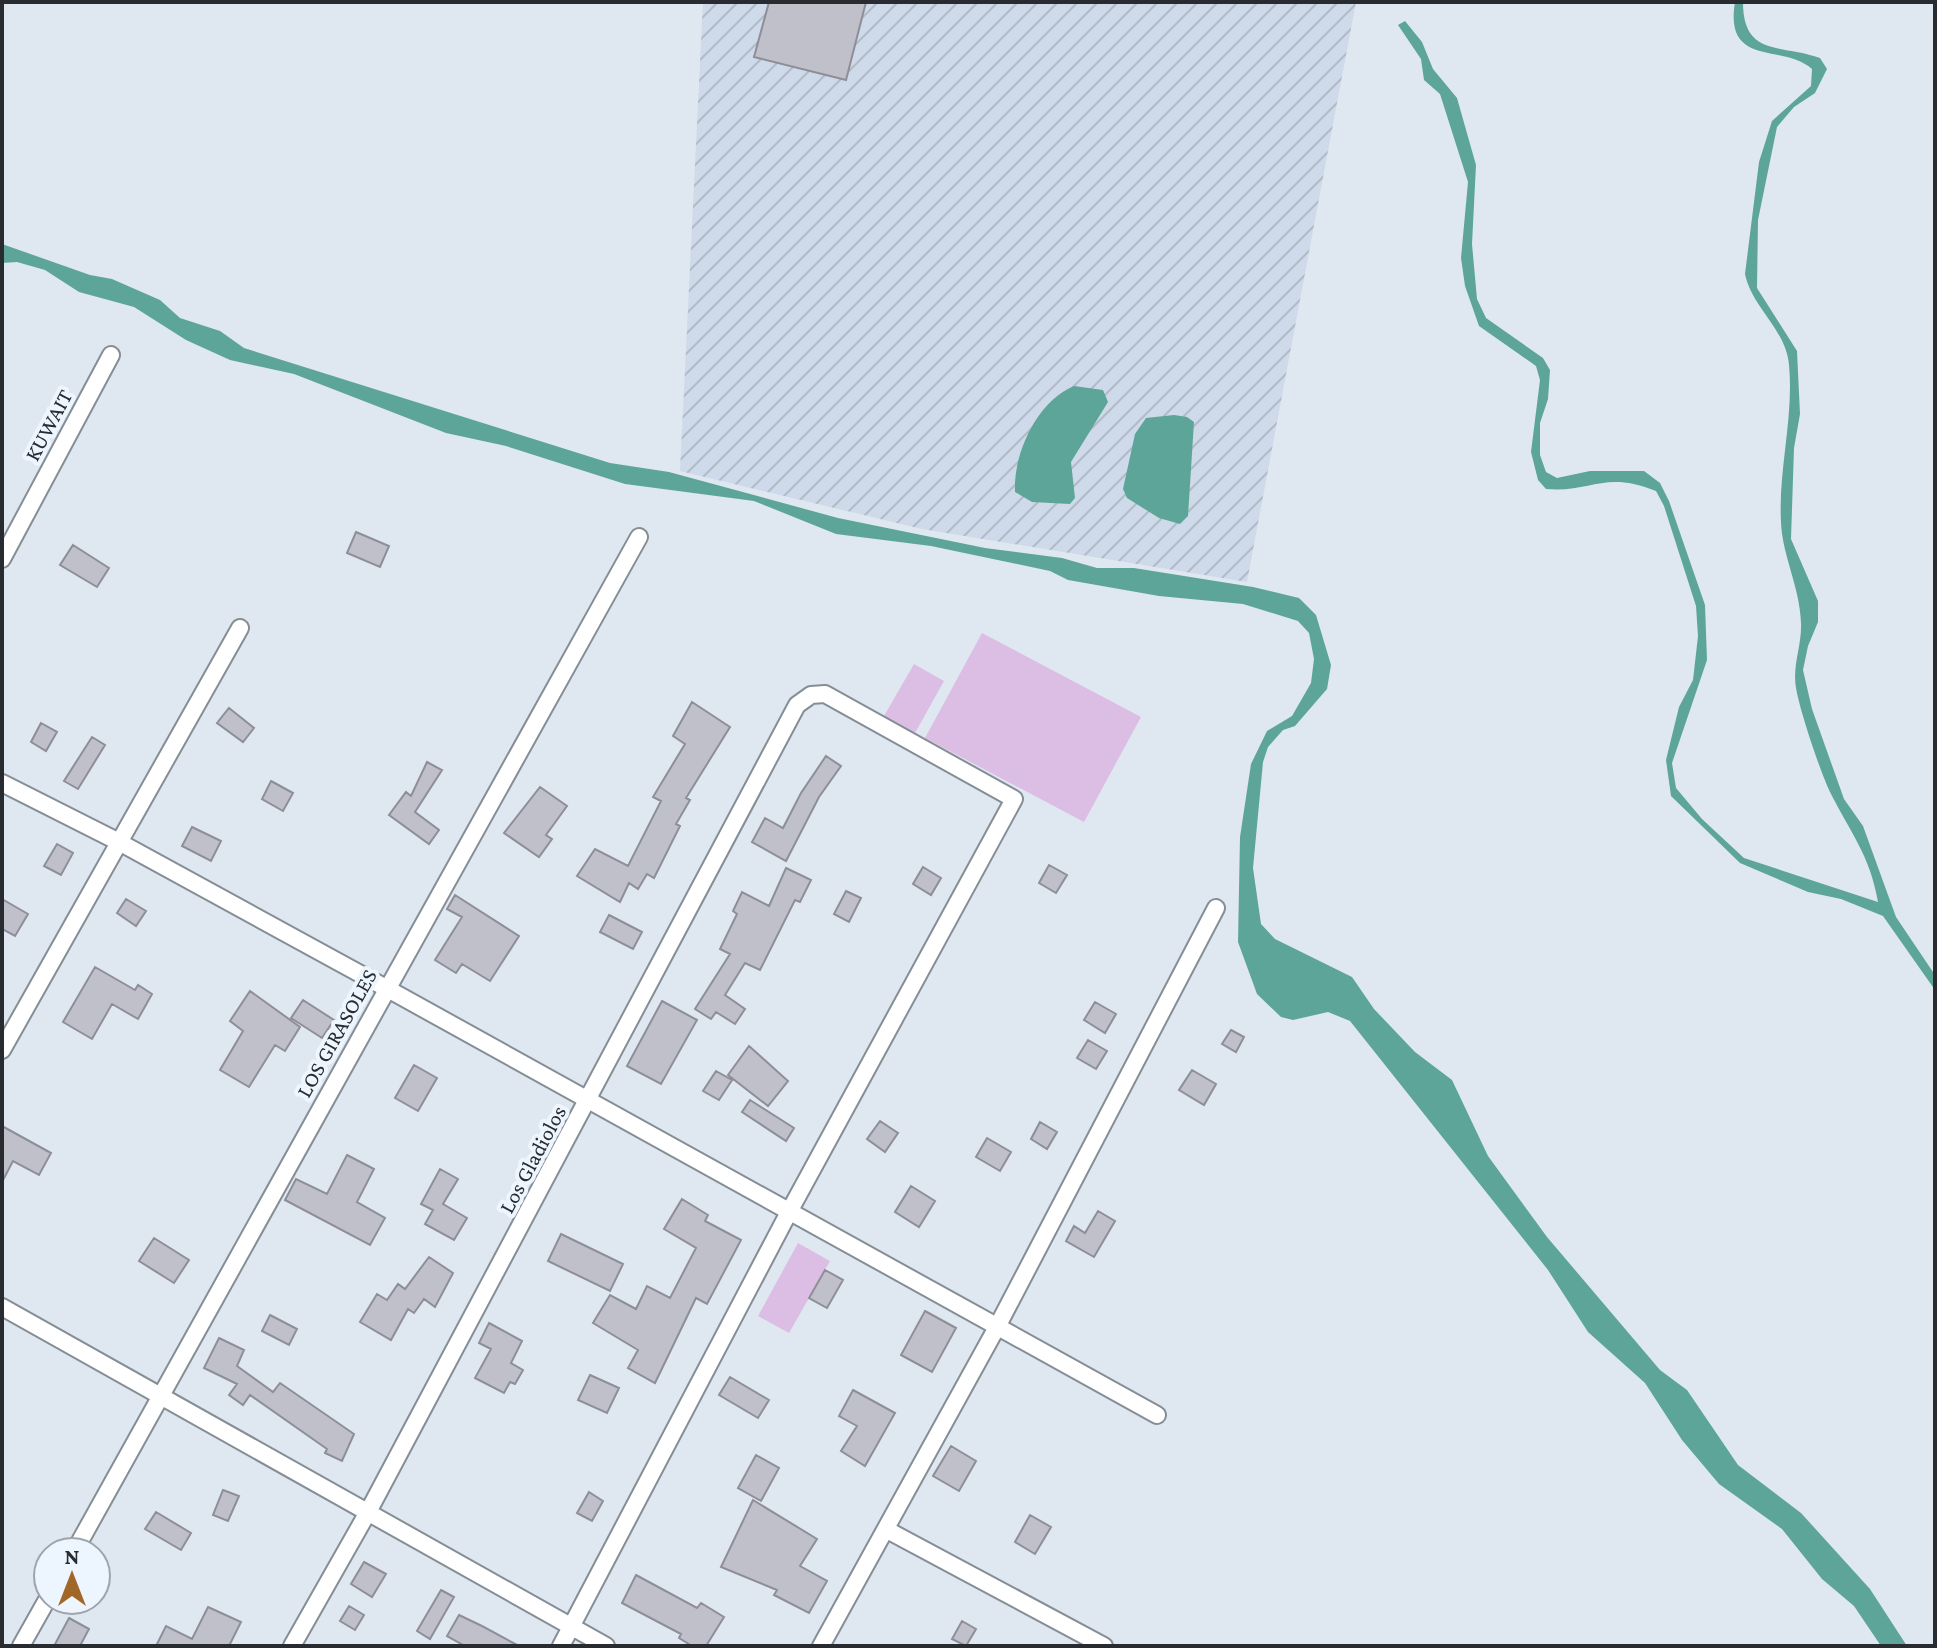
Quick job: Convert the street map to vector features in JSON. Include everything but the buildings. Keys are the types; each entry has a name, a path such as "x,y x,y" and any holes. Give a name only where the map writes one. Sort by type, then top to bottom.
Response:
{"street":[{"name":"KUWAIT","path":"2,559 111,355"},
{"name":"LOS GIRASOLES","path":"83,1536 639,537"},
{"path":"2,1050 240,628"},
{"name":"Los Gladiolos","path":"292,1646 368,1512 797,705 811,695 825,694 1014,799 789,1212"},
{"path":"2,783 119,842 386,988 1157,1415"},
{"path":"821,1646 997,1327 1216,908"},
{"path":"561,1646 789,1212"},
{"path":"2,1307 606,1646"},
{"path":"887,1530 1104,1646"},
{"path":"21,1646 38,1616"}],"shaded area":[{"path":"703,2 1356,2 1247,582 922,529 680,471"},
{"path":"1735,2 1743,2 1745,20 1757,40 1778,49 1820,58 1827,69 1815,93 1794,107 1777,127 1758,220 1757,288 1797,351 1800,414 1794,448 1791,539 1818,601 1818,622 1803,670 1812,709 1844,799 1863,826 1896,917 1935,975 1935,990 1883,916 1841,899 1808,892 1740,863 1671,796 1666,760 1679,707 1693,680 1698,636 1696,606 1664,506 1656,491 1638,485 1610,482 1546,489 1538,480 1531,452 1540,380 1536,366 1479,326 1465,286 1461,258 1468,182 1440,94 1424,80 1421,59 1398,25 1405,21 1422,42 1433,69 1457,98 1476,165 1472,244 1477,299 1486,318 1543,358 1550,370 1548,399 1540,423 1540,455 1546,472 1557,478 1590,471 1644,471 1660,483 1669,501 1705,605 1707,660 1672,763 1676,788 1702,819 1744,858 1878,902 1865,857 1821,770 1796,688 1800,610 1781,522 1789,365 1782,340 1754,298 1745,274 1759,162 1772,121 1811,86 1812,69 1800,61 1747,45 1738,37 1734,23"},
{"path":"2,244 90,275 112,279 160,300 180,318 220,331 244,348 610,463 669,472 838,518 985,548 1062,558 1097,568 1134,568 1253,587 1299,598 1316,615 1331,665 1327,689 1295,726 1283,730 1268,747 1263,762 1253,868 1261,924 1275,939 1352,977 1374,1009 1415,1052 1452,1080 1488,1156 1547,1237 1660,1370 1687,1390 1738,1465 1801,1513 1870,1589 1907,1646 1881,1646 1854,1606 1822,1579 1782,1529 1719,1484 1682,1440 1645,1383 1588,1332 1548,1270 1350,1021 1328,1012 1293,1020 1281,1017 1257,994 1238,942 1240,837 1251,764 1267,731 1292,716 1311,683 1314,659 1309,633 1298,621 1243,604 1159,596 1068,580 1050,571 931,546 836,534 754,501 625,484 506,446 446,433 294,374 230,360 186,340 134,307 79,292 45,270 17,262 2,263"},
{"path":"1074,386 1103,390 1108,402 1071,462 1075,498 1070,504 1032,502 1015,492 1015,477 1023,446 1030,430 1049,404"},
{"path":"1187,417 1194,422 1188,516 1180,524 1159,518 1127,498 1123,489 1135,434 1146,418"},
{"path":"982,633 1141,717 1084,822 925,738"},
{"path":"914,664 944,681 915,733 884,716"},
{"path":"798,1243 830,1261 789,1333 758,1316"}]}
